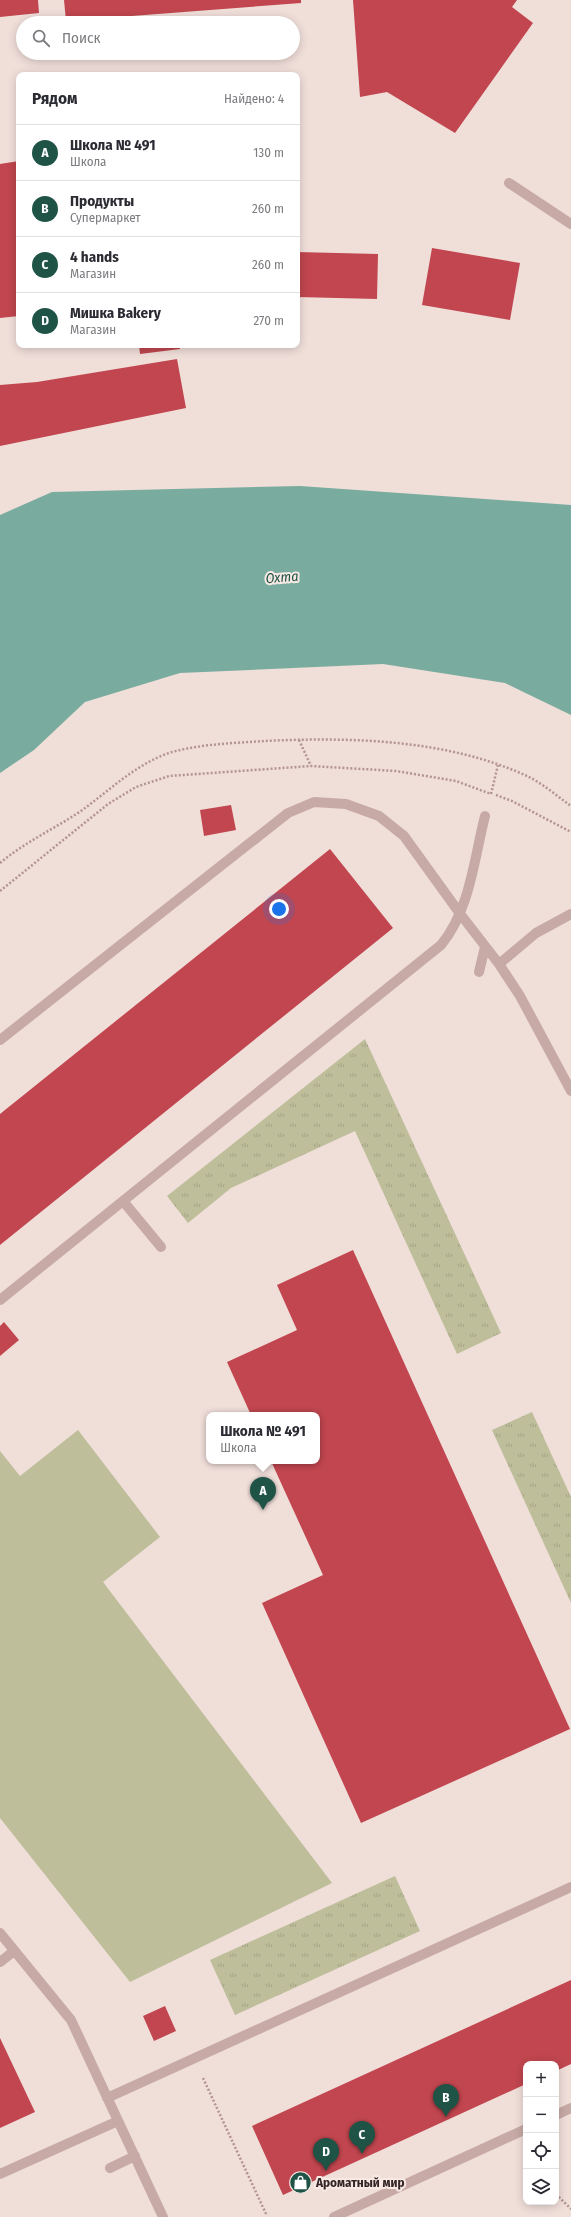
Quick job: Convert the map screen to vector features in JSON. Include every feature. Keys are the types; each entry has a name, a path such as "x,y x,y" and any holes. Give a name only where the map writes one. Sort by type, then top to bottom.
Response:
{"lane":[{"path":"509,183 571,224"},
{"path":"0,1040 288,813 314,802 346,804 379,816 404,836 461,915 499,964 520,996 571,1091"},
{"path":"0,1300 428,957 452,932 461,915 485,816"},
{"path":"499,964 536,933 571,914"},
{"path":"479,972 485,947"},
{"path":"123,1201 161,1247"},
{"path":"107,2098 571,1887"},
{"path":"0,1933 71,2020 163,2217"},
{"path":"0,1962 14,1951"},
{"path":"559,2114 571,2108"},
{"path":"0,2174 118,2120"},
{"path":"334,2217 523,2130"},
{"path":"110,2168 135,2156"}],"path":[{"path":"299,740 311,766"},
{"path":"0,863 20,847 80,811 136,769 171,753 220,744 299,740 368,740 454,752 498,765 529,777 571,806"},
{"path":"491,794 498,765"},
{"path":"193,2058 267,2216"},
{"path":"559,2197 571,2209"}],"green space":[{"path":"365,1039 501,1333 457,1354 355,1131 231,1188 188,1223 167,1196"},
{"path":"532,1412 571,1497 571,1603 492,1430"},
{"path":"78,1430 160,1537 103,1582 332,1883 130,1982 0,1818 0,1451 20,1476"},
{"path":"395,1876 420,1931 235,2015 210,1960"}],"water":[{"name":"Охта","path":"300,486 571,505 571,715 505,683 383,664 180,673 85,702 34,750 0,773 0,515 52,492"}],"building":[{"path":"0,0 38,0 39,13 0,17"},
{"path":"64,0 301,0 301,3 131,16 66,16"},
{"path":"353,0 517,0 512,7 533,23 455,133 387,92 360,97"},
{"path":"16,161 16,316 0,318 0,164"},
{"path":"432,248 520,263 510,320 422,305"},
{"path":"300,252 378,254 377,299 300,297"},
{"path":"139,348 180,348 180,349 140,354"},
{"path":"177,359 186,408 0,446 0,385 37,382"},
{"path":"231,805 236,830 204,836 200,810"},
{"path":"330,849 393,928 0,1245 0,1114"},
{"path":"353,1250 570,1729 361,1823 262,1603 323,1575 272,1464 320,1464 320,1412 250,1412 227,1362 297,1330 277,1285"},
{"path":"4,1322 19,1340 0,1356 0,1326"},
{"path":"571,1980 571,2064 559,2070 559,2061 523,2061 523,2085 283,2195 252,2126"},
{"path":"165,2006 176,2031 154,2041 143,2016"},
{"path":"0,2038 35,2112 0,2128"}],"place":[{"name":"Школа № 491","path":"263,1510"},
{"name":"Продукты","path":"446,2117"},
{"name":"4 hands","path":"362,2154"},
{"name":"Мишка Bakery","path":"326,2171"},
{"name":"Ароматный мир","path":"301,2182"}]}
